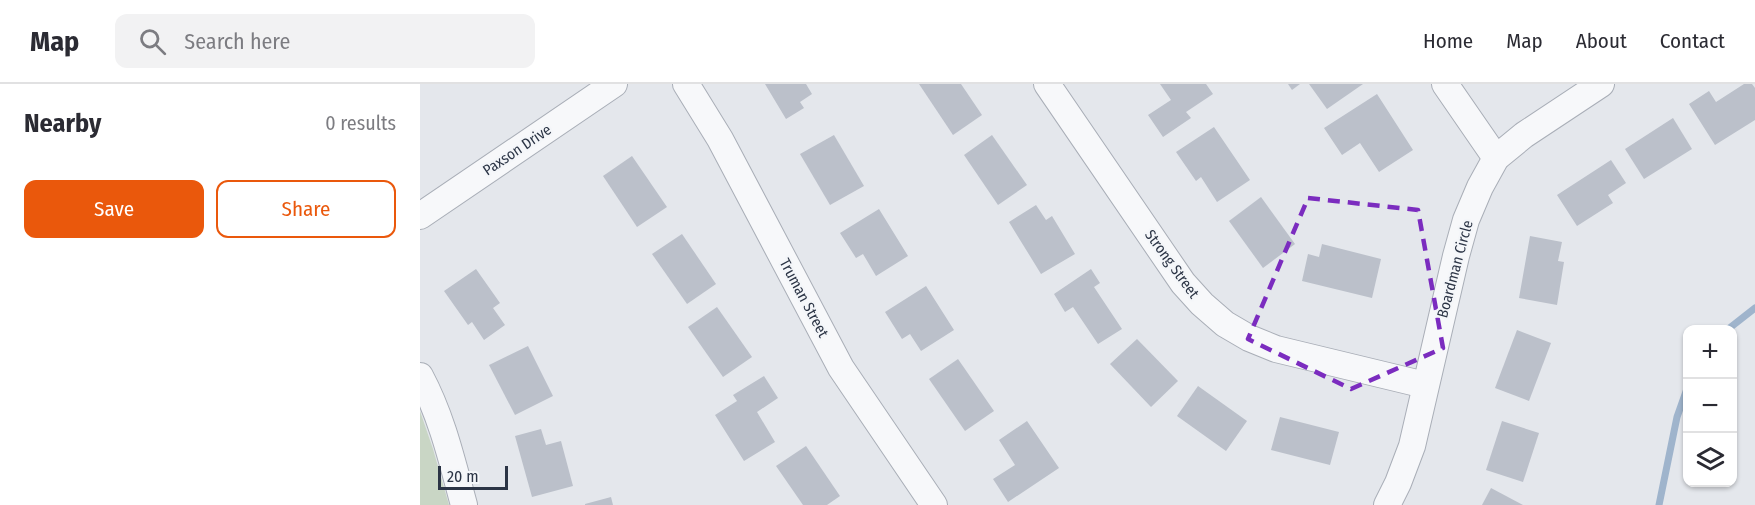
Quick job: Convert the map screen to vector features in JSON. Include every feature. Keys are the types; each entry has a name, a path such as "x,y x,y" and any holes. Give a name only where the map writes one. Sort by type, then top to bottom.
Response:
{"street":[{"name":"Paxson Drive","path":"420,216 614,84"},
{"name":"Truman Street","path":"686,84 720,139 841,368 934,505"},
{"name":"Strong Street","path":"1047,84 1184,283 1202,304 1225,324 1276,350 1425,385"},
{"path":"1445,84 1496,158"},
{"name":"Boardman Circle","path":"1386,505 1398,483 1412,446 1466,220 1480,187 1496,158 1524,135 1601,84"},
{"path":"420,376 433,399 444,431 464,505"}],"highlighted area":[{"path":"1308,198 1418,210 1443,348 1351,389 1248,339"}],"green space":[{"path":"420,411 433,449 449,505 420,505"}],"building":[{"path":"765,84 806,84 812,94 800,102 804,108 786,119"},
{"path":"919,84 961,84 982,115 953,135"},
{"path":"1160,84 1206,84 1213,94 1186,112 1191,118 1163,137 1148,115 1171,100"},
{"path":"1288,84 1300,84 1292,90"},
{"path":"1309,84 1363,84 1327,109"},
{"path":"1744,84 1752,84 1755,88 1755,120 1715,145 1689,104 1709,91 1716,102"},
{"path":"1377,94 1413,150 1379,172 1360,143 1342,155 1324,128"},
{"path":"1673,118 1692,149 1644,179 1625,149"},
{"path":"1214,127 1250,180 1217,202 1201,177 1196,181 1176,152"},
{"path":"834,135 864,186 830,205 800,154"},
{"path":"992,135 1027,185 998,205 964,155"},
{"path":"632,156 667,207 637,227 603,176"},
{"path":"1611,160 1626,183 1608,195 1613,203 1577,226 1557,195"},
{"path":"1261,197 1295,244 1263,268 1229,221"},
{"path":"1036,205 1046,220 1052,216 1075,254 1041,274 1009,222"},
{"path":"879,209 908,256 876,276 863,254 856,258 840,233"},
{"path":"682,234 716,284 687,304 652,254"},
{"path":"1530,236 1562,242 1558,261 1564,262 1557,305 1519,298"},
{"path":"1322,244 1381,259 1372,298 1302,281 1308,254 1319,257"},
{"path":"476,269 500,303 493,308 505,325 484,340 472,322 468,325 444,291"},
{"path":"1091,269 1100,283 1094,287 1122,329 1098,344 1073,307 1065,312 1054,294"},
{"path":"926,286 954,330 921,351 910,334 902,339 885,312"},
{"path":"717,307 752,357 723,377 688,327"},
{"path":"1517,330 1551,343 1529,401 1495,388"},
{"path":"1137,339 1178,381 1151,407 1110,364"},
{"path":"528,346 553,396 515,415 489,365"},
{"path":"958,359 994,411 965,431 929,379"},
{"path":"764,376 778,398 757,412 775,442 744,461 715,415 737,401 733,395"},
{"path":"1198,386 1247,421 1226,451 1177,416"},
{"path":"1280,417 1339,432 1330,465 1271,450"},
{"path":"1027,421 1059,468 1008,502 993,479 1015,465 999,440"},
{"path":"1502,421 1539,433 1523,482 1486,470"},
{"path":"541,429 546,445 561,441 573,486 532,497 515,436"},
{"path":"806,446 840,496 827,505 803,505 776,466"},
{"path":"1491,488 1523,505 1482,505"},
{"path":"611,497 613,505 585,505 585,504"}],"waterway":[{"path":"1733,325 1755,308"},
{"path":"1659,505 1677,417 1683,400"}]}
